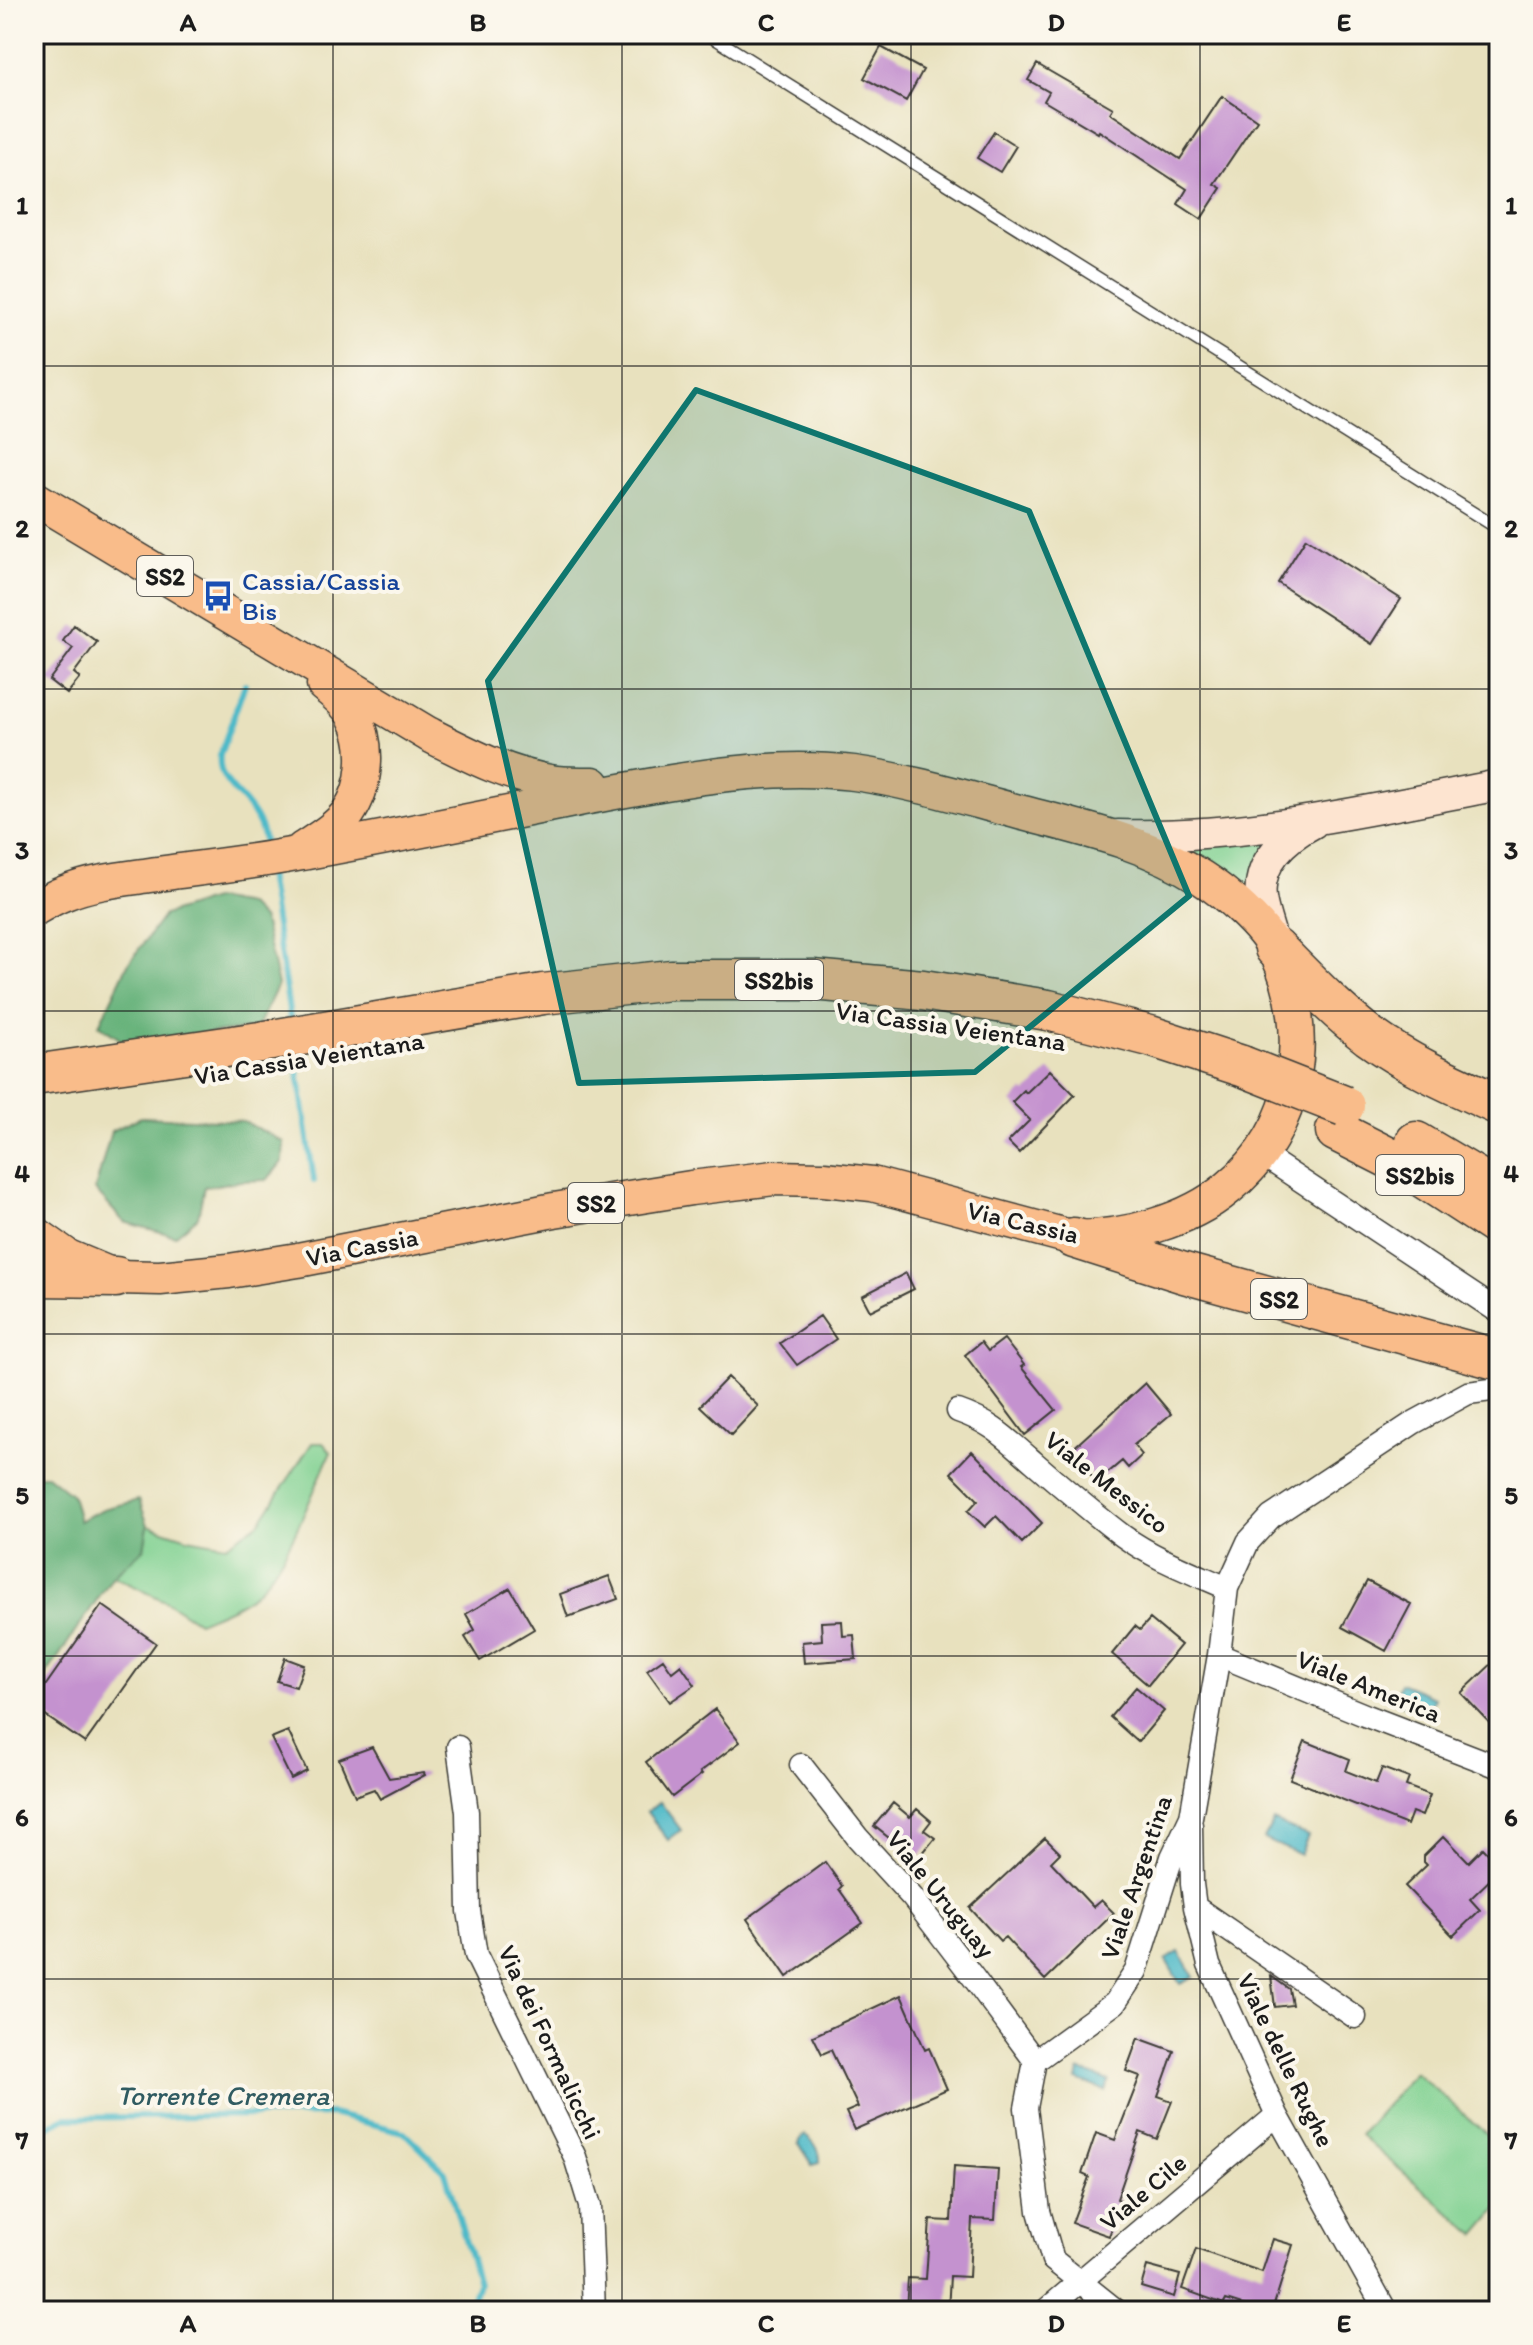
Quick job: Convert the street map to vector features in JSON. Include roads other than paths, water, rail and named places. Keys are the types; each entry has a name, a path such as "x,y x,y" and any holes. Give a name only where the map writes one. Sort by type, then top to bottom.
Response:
{"highway":[{"name":"SS2","path":"1275,948 1333,1005 1369,1035 1436,1076 1499,1105"},
{"name":"Via Cassia Veientana","path":"34,1101 310,1046 659,1006 810,1006 919,1016 1040,1034 1142,1060 1240,1078 1340,1119 1406,1137 1499,1191"},
{"name":"Via Cassia Veientana","path":"34,1075 262,1054"},
{"name":"Via Cassia Veientana","path":"1340,1119 1499,1227"},
{"name":"SS2","path":"1074,1238 1494,1368"},
{"path":"34,1276 116,1277"}],"main road":[{"name":"Via Cassia","path":"34,498 428,734 477,759 516,774 557,783 645,786"},
{"name":"Via Cassia","path":"276,857 319,839 347,815 357,795 364,769 362,740 355,717 296,655"},
{"name":"Via Cassia","path":"34,909 64,893 109,881 276,857 645,786 753,772 804,770 852,773 896,781 1108,835 1163,856 1213,885 1237,905 1275,948 1293,1003 1298,1051 1290,1095 1261,1154 1228,1188 1185,1214 1108,1236 1074,1238 872,1184 774,1178 554,1210 229,1271 160,1278 116,1277 68,1257 34,1233"}],"street":[{"path":"1108,835 1206,834 1319,819 1499,785"},
{"path":"1275,948 1262,903 1261,882 1265,869 1277,849 1319,819"},
{"path":"1261,1154 1499,1312"},
{"name":"Viale Argentina","path":"1035,2061 1115,2003 1136,1971 1172,1857 1191,1817 1219,1655 1227,1588 1248,1542 1271,1517 1413,1423 1468,1393 1494,1368"},
{"name":"Viale Messico","path":"958,1411 998,1430 1142,1549 1227,1588"},
{"name":"Viale America","path":"1219,1655 1499,1767"},
{"name":"Via dei Formalicchi","path":"458,1747 467,1812 469,1911 476,1955 575,2157 590,2206 594,2311"},
{"name":"Viale Uruguay","path":"801,1765 858,1838 912,1897 1035,2061"},
{"name":"Viale delle Rughe","path":"1191,1817 1192,1884 1209,1965 1277,2115 1386,2311"},
{"path":"1195,1907 1355,2017"},
{"path":"1035,2061 1026,2108 1039,2211 1053,2260 1117,2311"},
{"name":"Viale Cile","path":"1045,2311 1277,2115"}],"lane":[{"path":"708,34 1499,529"}],"water":[{"path":"1400,1683 1434,1697 1427,1714 1393,1700"},
{"path":"660,1802 681,1830 668,1840 647,1812"},
{"path":"1273,1821 1308,1836 1300,1855 1264,1839"},
{"path":"1179,1952 1194,1977 1180,1984 1166,1960"},
{"path":"1080,2070 1109,2081 1106,2091 1077,2080"},
{"path":"805,2135 817,2147 820,2163 812,2165 799,2144"}],"waterway":[{"path":"245,684 220,755 220,764 224,778 255,817 265,849"},
{"path":"267,868 291,1023"},
{"path":"295,1050 314,1181"},
{"name":"Torrente Cremera","path":"34,2134 65,2118 332,2114 404,2132 445,2172 478,2283 469,2311"}],"place":[{"name":"Cassia/Cassia Bis","path":"218,596"}]}
